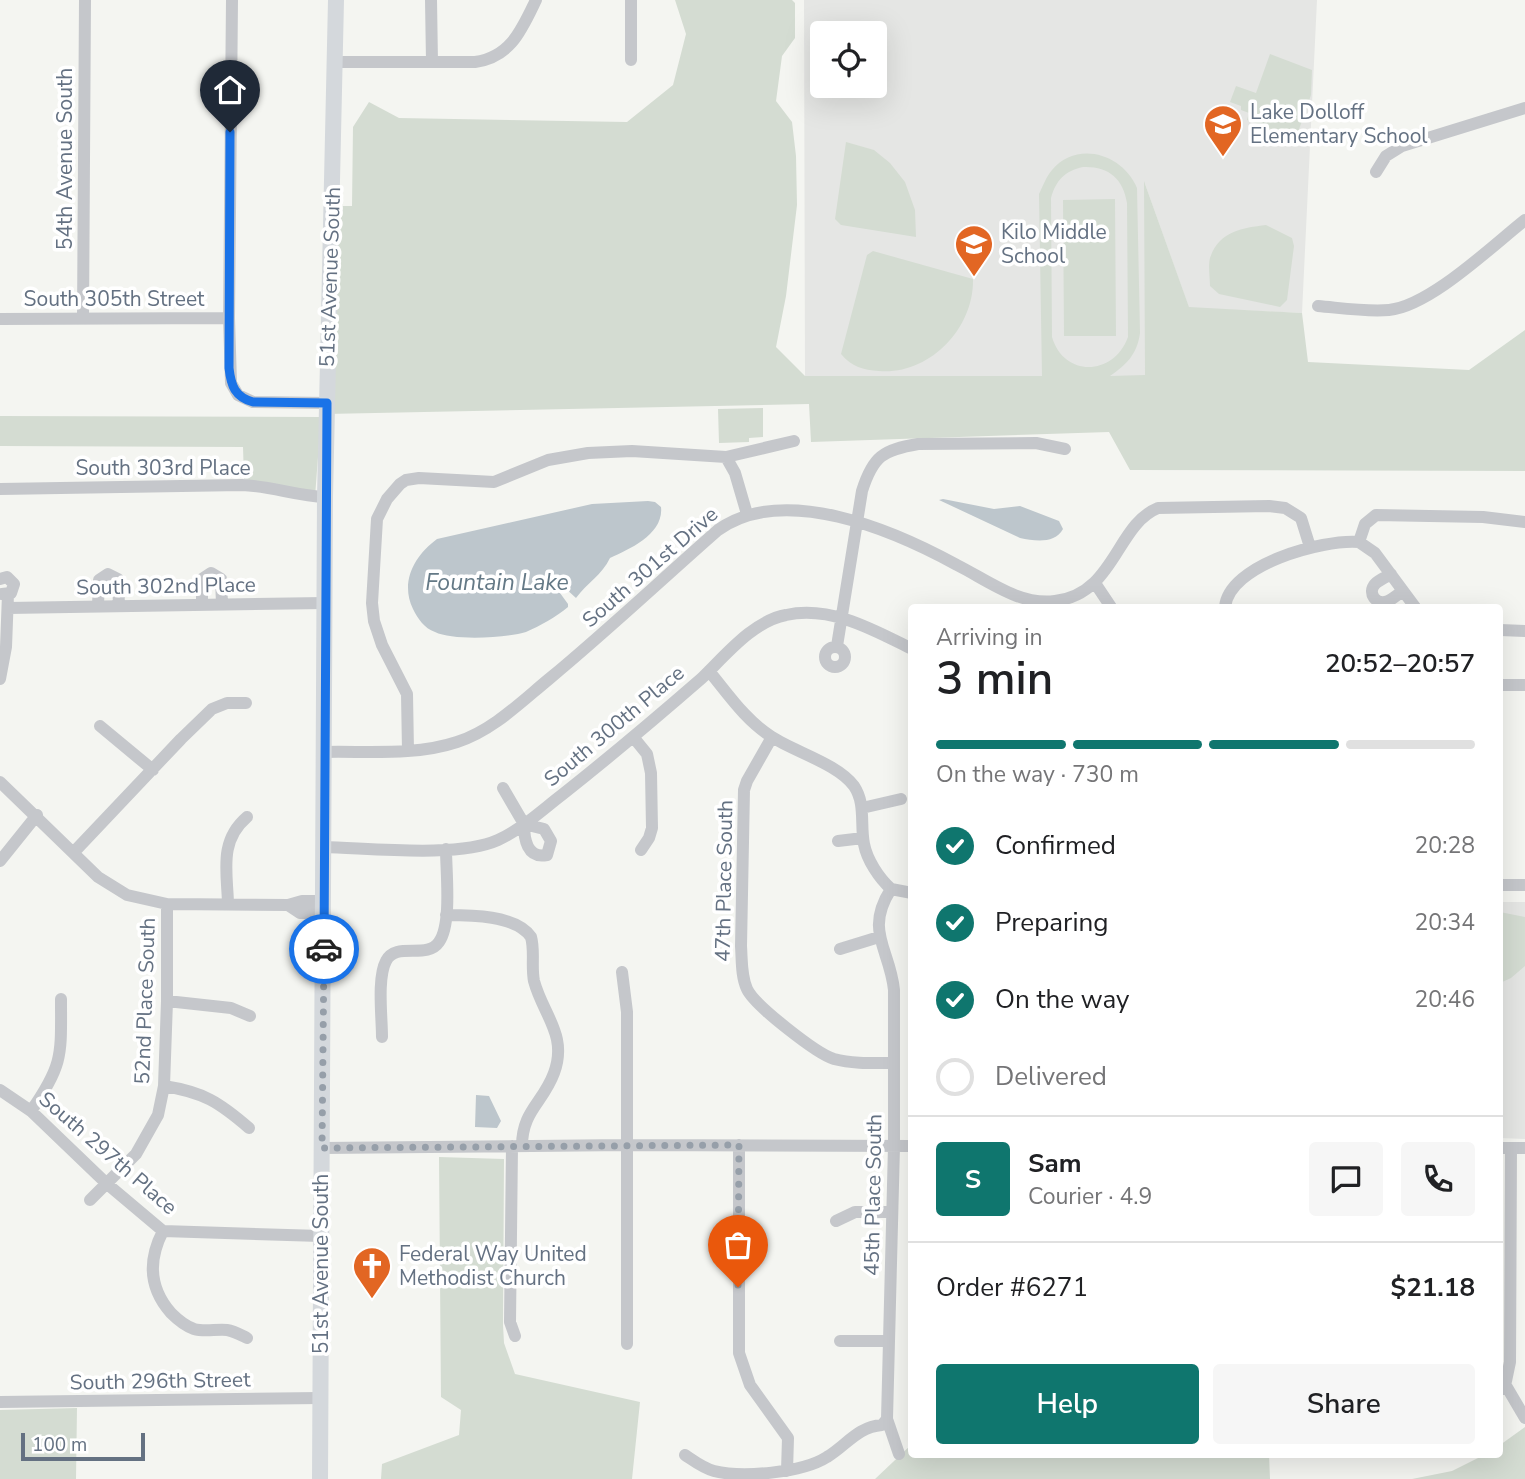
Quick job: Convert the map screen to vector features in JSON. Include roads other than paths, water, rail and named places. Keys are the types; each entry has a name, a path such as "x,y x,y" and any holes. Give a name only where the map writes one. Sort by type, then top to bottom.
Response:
{"main road":[{"name":"51st Avenue South","path":"320,1479 327,403 336,0"}],"street":[{"name":"54th Avenue South","path":"83,319 85,0"},
{"path":"232,0 229,368 233,388 238,395 253,402 327,403"},
{"path":"431,0 432,62"},
{"path":"336,62 487,60 502,53 518,36 536,0"},
{"path":"631,0 631,60"},
{"path":"1376,172 1386,156 1402,146 1525,108"},
{"path":"1318,306 1371,310 1405,307 1437,289 1525,220"},
{"name":"South 305th Street","path":"0,319 229,318"},
{"path":"408,751 407,694 382,645 372,609 375,534 379,513 395,488 412,479 480,483 502,480 548,460 589,453 632,451 726,457 794,441"},
{"path":"836,646 856,522 867,474 880,456 888,451 918,444 1036,443 1065,449"},
{"path":"726,457 735,472 747,514"},
{"name":"South 303rd Place","path":"0,489 242,485 326,497"},
{"path":"1109,604 1095,583 1143,517 1153,510 1170,507 1285,508 1301,518 1310,547"},
{"name":"South 301st Drive","path":"324,752 408,751 445,746 484,730 587,648 718,530 747,514 783,509 856,522 911,541 1008,592 1030,600 1064,600 1095,583"},
{"path":"1359,541 1365,524 1376,515 1483,517 1525,522"},
{"path":"1226,604 1229,591 1244,576 1310,547 1359,541 1375,552 1412,604"},
{"path":"99,606 99,580 108,573 118,579 119,606"},
{"path":"202,605 202,579 211,573 221,579 222,604"},
{"path":"1391,574 1374,585 1374,598 1384,603 1403,591"},
{"path":"0,579 7,577 13,580 13,590 5,598 6,647 0,679"},
{"name":"South 302nd Place","path":"5,598 99,606 325,603"},
{"name":"South 300th Place","path":"324,847 446,849 498,840 524,824 634,738 751,634 776,617 801,613 841,618 866,626 908,647"},
{"path":"1503,630 1525,631"},
{"path":"709,671 753,723 772,737 846,778 856,789 862,808 863,838 868,856 891,890 908,892"},
{"path":"1503,685 1525,685"},
{"path":"75,852 212,709 227,704 246,703"},
{"path":"100,726 153,770"},
{"name":"47th Place South","path":"772,737 744,790 741,946 744,981 751,996 763,1009 830,1058 850,1062 894,1063"},
{"path":"634,738 647,754 651,773 652,828 641,850"},
{"path":"0,782 98,877 116,890 139,899 167,904 288,905 300,913 324,907"},
{"path":"503,788 524,824"},
{"path":"862,808 901,799"},
{"path":"0,861 37,815"},
{"path":"228,904 229,843 232,833 247,817"},
{"path":"838,841 863,838"},
{"path":"382,1037 382,975 386,960 396,952 426,950 440,941 446,915 446,849"},
{"path":"1503,885 1525,885"},
{"name":"45th Place South","path":"891,890 880,911 879,937 894,985 894,1146 887,1419 899,1454"},
{"name":"52nd Place South","path":"89,1200 136,1154 158,1115 164,1086 167,904"},
{"path":"446,915 493,918 520,927 531,937 534,981 553,1022 558,1046 555,1071 524,1123 517,1146 510,1322 515,1336"},
{"path":"840,949 879,937"},
{"path":"622,972 627,1012 627,1344"},
{"path":"32,1111 57,1070 61,1052 61,999"},
{"path":"167,1002 231,1008 250,1016"},
{"path":"164,1086 209,1097 248,1128"},
{"name":"South 297th Place","path":"2,1094 32,1111 106,1183 163,1231 321,1236"},
{"path":"739,1145 739,1353 750,1385 788,1438 787,1471"},
{"path":"322,1148 908,1146"},
{"path":"1503,1383 1510,1354 1505,1148 1525,1149"},
{"path":"836,1222 855,1212 892,1212"},
{"path":"163,1231 154,1249 152,1274 158,1294 168,1309 180,1321 195,1329 230,1330 247,1338"},
{"path":"840,1341 889,1341"},
{"path":"1503,1388 1525,1418"},
{"name":"South 296th Street","path":"0,1402 320,1398"},
{"path":"685,1455 720,1472 787,1471 817,1462 836,1451 864,1428 882,1424 887,1419"}],"water":[{"path":"939,500 994,509 1020,506 1059,521 1063,529 1050,539 1020,538"},
{"name":"Fountain Lake","path":"648,501 661,507 657,525 651,533 636,545 610,558 576,598 565,588 562,581 554,582 553,590 560,593 568,607 531,630 493,637 454,637 425,626 413,609 408,589 412,570 422,553 437,539 592,504"},
{"path":"476,1095 489,1096 501,1121 497,1128 475,1127"}],"place":[{"name":"Lake Dolloff Elementary School","path":"1223,158"},
{"name":"Kilo Middle School","path":"974,278"},
{"name":"Federal Way United Methodist Church","path":"372,1300"}]}
